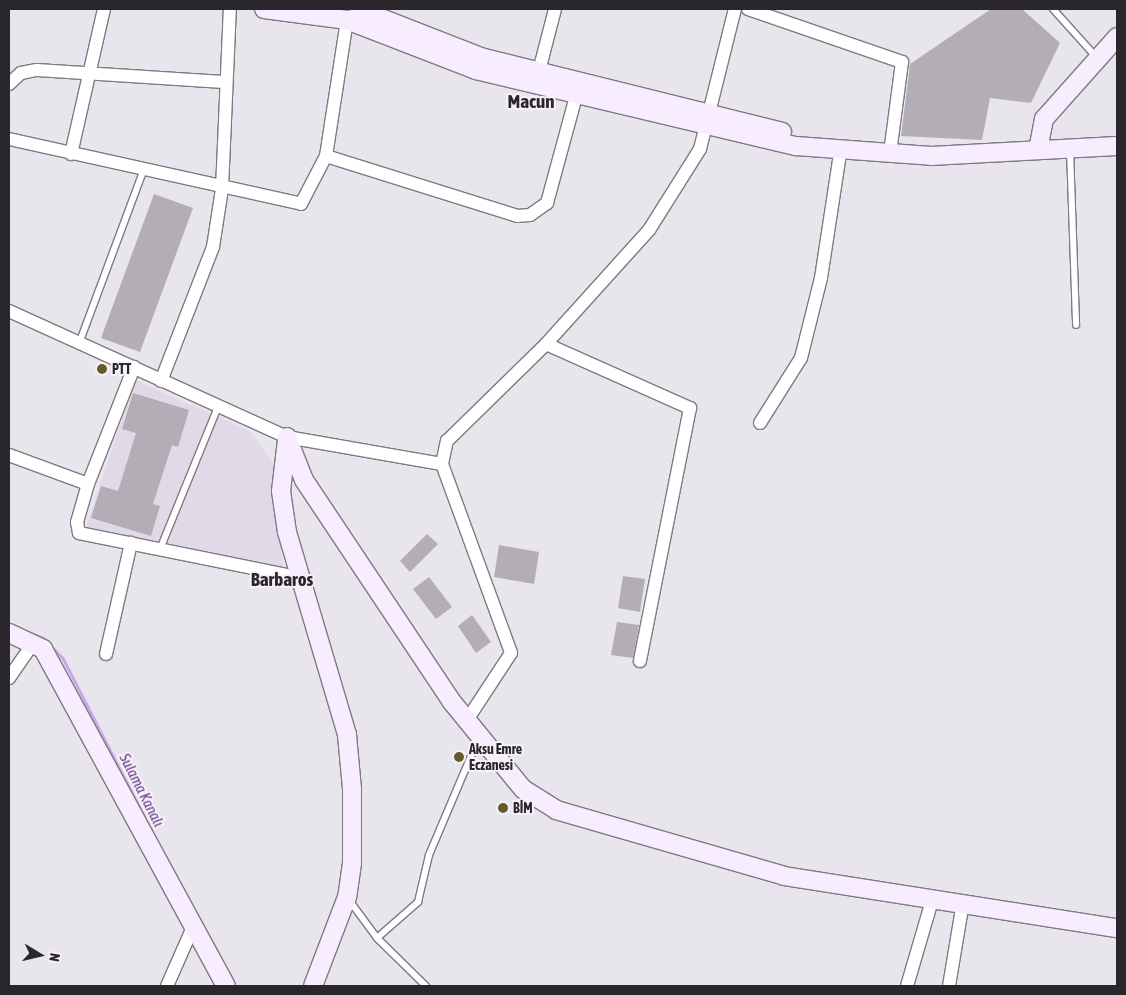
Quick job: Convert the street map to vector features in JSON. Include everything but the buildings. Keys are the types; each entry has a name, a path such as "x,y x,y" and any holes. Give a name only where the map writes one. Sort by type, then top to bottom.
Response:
{"street":[{"path":"71,154 104,9"},
{"path":"161,381 213,247 222,189 224,82 230,9"},
{"path":"264,9 352,14 484,58 539,71 709,119 796,146 931,156 1117,146"},
{"path":"539,71 555,9"},
{"path":"467,720 510,653 442,464 447,441 546,344 650,230 700,150 735,9"},
{"path":"748,9 902,62 890,152"},
{"path":"352,14 476,70 576,96 709,119"},
{"path":"9,139 144,169 222,189 301,204 326,156 352,14"},
{"path":"1038,150 1044,119 1096,57 1117,37"},
{"path":"9,84 32,70 224,82"},
{"path":"326,156 517,216 530,215 547,203 576,96"},
{"path":"760,423 802,358 821,278 839,148"},
{"path":"9,311 80,341 161,381 287,437 442,464"},
{"path":"546,344 690,408 640,661"},
{"path":"134,367 88,484 77,522 79,533 298,577"},
{"path":"287,437 281,491 298,577 347,734 352,863 347,897 313,986"},
{"path":"287,437 304,480 467,720 523,789 556,810 784,876 933,897 1117,928"},
{"path":"9,455 88,484"},
{"path":"106,654 131,543"},
{"path":"9,633 34,642 43,649 226,986"},
{"path":"9,678 34,642"},
{"path":"907,986 933,897"},
{"path":"949,986 963,902"},
{"path":"167,986 193,927"}],"lane":[{"path":"1053,9 1096,57"},
{"path":"1070,149 1076,325"},
{"path":"80,341 144,169"},
{"path":"160,549 218,407"},
{"path":"377,938 418,902 429,855 479,736"},
{"path":"347,897 377,938 426,986"}],"shaded area":[{"path":"135,380 250,431 274,464 283,567 86,527"}],"waterway":[{"name":"Sulama Kanalı","path":"13,626 43,638 63,659 153,834"}],"place":[{"name":"PTT","path":"102,369"},
{"name":"Aksu Emre Eczanesi","path":"459,757"},
{"name":"BİM","path":"503,808"}],"district":[{"name":"Macun","path":"531,102"},
{"name":"Barbaros","path":"282,580"}]}
